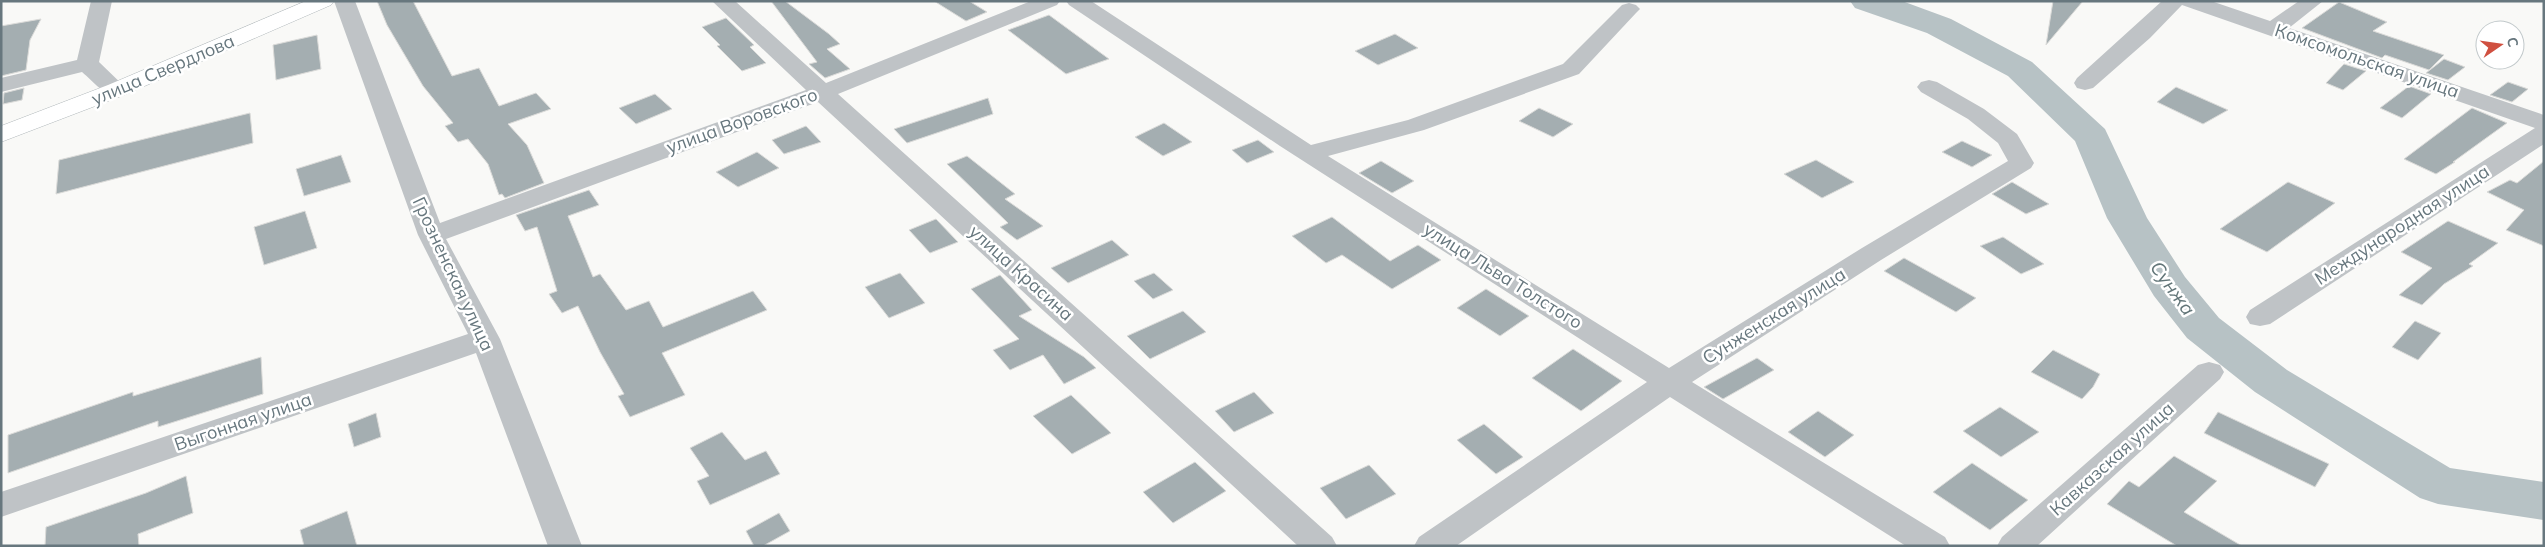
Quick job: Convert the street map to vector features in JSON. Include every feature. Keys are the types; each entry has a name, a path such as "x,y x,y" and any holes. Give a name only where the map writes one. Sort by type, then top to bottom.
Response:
{"street":[{"path":"87,64 102,1"},
{"name":"улица Свердлова","path":"1,135 116,90 324,1"},
{"name":"Грозненская улица","path":"344,1 432,235 485,340 565,546"},
{"name":"улица Красина","path":"722,1 1320,546"},
{"name":"улица Воровского","path":"432,235 823,92 1050,1"},
{"name":"улица Льва Толстого","path":"1076,1 1309,153 1669,382 1933,546"},
{"path":"2085,83 2142,33 2174,1"},
{"name":"Комсомольская улица","path":"2190,1 2544,122"},
{"path":"2273,29 2313,1"},
{"path":"1309,153 1416,125 1571,69 1630,9"},
{"path":"1,85 87,64"},
{"path":"87,64 116,90"},
{"name":"Сунженская улица","path":"1431,546 1544,464 1669,382 2022,163 2008,139 1976,114 1929,87"},
{"name":"Международная улица","path":"2260,317 2544,133"},
{"name":"Выгонная улица","path":"1,505 485,340"},
{"name":"Кавказская улица","path":"2014,546 2209,372"}],"building":[{"path":"377,1 413,1 452,76 479,68 499,106 536,93 551,109 508,124 527,145 544,183 505,198 502,194 499,195 488,164 468,139 458,142 445,126 453,123 423,86 387,25"},
{"path":"771,1 785,1 829,34 840,44 827,49 850,69 825,78 809,64 817,62"},
{"path":"934,1 969,1 987,12 966,21"},
{"path":"2053,1 2083,1 2046,45"},
{"path":"2339,2 2387,22 2373,31 2444,55 2429,70 2385,55 2382,58 2302,28"},
{"path":"1049,15 1109,59 1066,74 1008,30"},
{"path":"726,18 754,45 750,47 766,63 742,71 717,46 720,45 702,27"},
{"path":"41,19 30,40 26,70 1,76 1,26"},
{"path":"1395,34 1418,48 1378,65 1355,51"},
{"path":"317,35 321,69 276,80 273,45"},
{"path":"2444,59 2465,67 2448,80 2426,73"},
{"path":"2344,64 2366,71 2343,90 2326,83"},
{"path":"2508,82 2528,89 2512,102 2490,95"},
{"path":"2409,86 2431,94 2402,118 2380,108"},
{"path":"2176,87 2228,110 2203,124 2157,102"},
{"path":"24,88 22,100 3,104 4,93"},
{"path":"655,94 672,109 636,124 619,108"},
{"path":"988,98 993,114 907,143 894,129"},
{"path":"1539,108 1573,124 1553,137 1519,121"},
{"path":"2472,108 2507,123 2436,174 2404,159"},
{"path":"250,113 253,143 56,194 59,160"},
{"path":"1164,123 1192,142 1163,156 1135,137"},
{"path":"806,126 821,142 784,154 772,140"},
{"path":"1258,140 1274,152 1247,163 1232,150"},
{"path":"1962,141 1992,155 1972,167 1942,152"},
{"path":"757,152 779,168 738,187 716,172"},
{"path":"341,155 351,182 304,196 296,169"},
{"path":"967,156 1015,194 1005,199 1043,226 1017,240 1000,227 1008,223 947,164"},
{"path":"1816,160 1854,182 1822,198 1784,174"},
{"path":"1381,161 1414,181 1392,193 1359,173"},
{"path":"2544,161 2544,246 2506,230 2524,210 2487,192 2510,180 2517,183"},
{"path":"2012,182 2049,204 2026,214 1992,194"},
{"path":"2288,182 2335,203 2267,252 2220,229"},
{"path":"589,190 599,205 568,216 593,277 600,274 626,310 649,301 663,327 753,291 767,310 662,353 685,395 630,417 618,396 624,394 600,352 578,306 562,313 549,294 557,291 537,227 525,231 516,215"},
{"path":"305,211 317,248 264,265 254,227"},
{"path":"1332,217 1390,261 1418,245 1441,260 1392,289 1342,255 1326,263 1292,236"},
{"path":"936,219 958,242 930,253 909,230"},
{"path":"2448,221 2498,243 2469,264 2473,266 2444,284 2422,305 2399,295 2432,268 2401,252"},
{"path":"2003,237 2044,264 2021,274 1980,246"},
{"path":"1112,240 1129,255 1068,283 1051,268"},
{"path":"1904,258 1976,298 1956,312 1884,271"},
{"path":"900,273 925,303 889,318 865,287"},
{"path":"1154,273 1173,290 1153,299 1134,281"},
{"path":"1000,275 1032,310 1019,316 1084,357 1096,368 1064,384 1043,355 1010,370 993,350 1019,339 971,289"},
{"path":"1486,289 1529,316 1500,336 1457,308"},
{"path":"1183,311 1206,332 1150,359 1127,336"},
{"path":"2415,321 2441,333 2418,360 2392,347"},
{"path":"1573,349 1622,381 1581,411 1532,378"},
{"path":"2053,350 2100,374 2093,387 2082,399 2031,372"},
{"path":"261,357 263,394 158,427 158,421 8,473 8,435 133,392 133,396"},
{"path":"1757,358 1774,370 1723,399 1704,387"},
{"path":"1254,392 1274,413 1234,432 1215,411"},
{"path":"1071,395 1111,433 1072,454 1033,416"},
{"path":"2000,407 2039,432 2001,457 1963,431"},
{"path":"1818,411 1854,435 1825,457 1788,432"},
{"path":"2218,412 2329,464 2315,487 2204,433"},
{"path":"376,413 381,437 354,447 348,424"},
{"path":"1484,424 1523,457 1496,474 1457,440"},
{"path":"722,432 745,460 766,451 780,474 710,505 697,481 709,476 690,448"},
{"path":"2174,456 2217,481 2184,512 2242,546 2177,546 2107,504 2129,481 2139,487"},
{"path":"1195,462 1226,491 1173,523 1143,492"},
{"path":"1972,463 2028,500 1990,530 1933,492"},
{"path":"1369,465 1396,494 1346,519 1320,488"},
{"path":"186,476 193,513 138,534 139,546 45,546 46,527 146,493"},
{"path":"347,511 357,546 304,546 300,530"},
{"path":"779,513 790,531 763,546 754,546 746,531"}],"waterway":[{"name":"Сунжа","path":"1866,1 1877,3 1939,26 2020,69 2092,137 2127,218 2169,286 2203,328 2271,381 2438,485 2544,501"}]}
